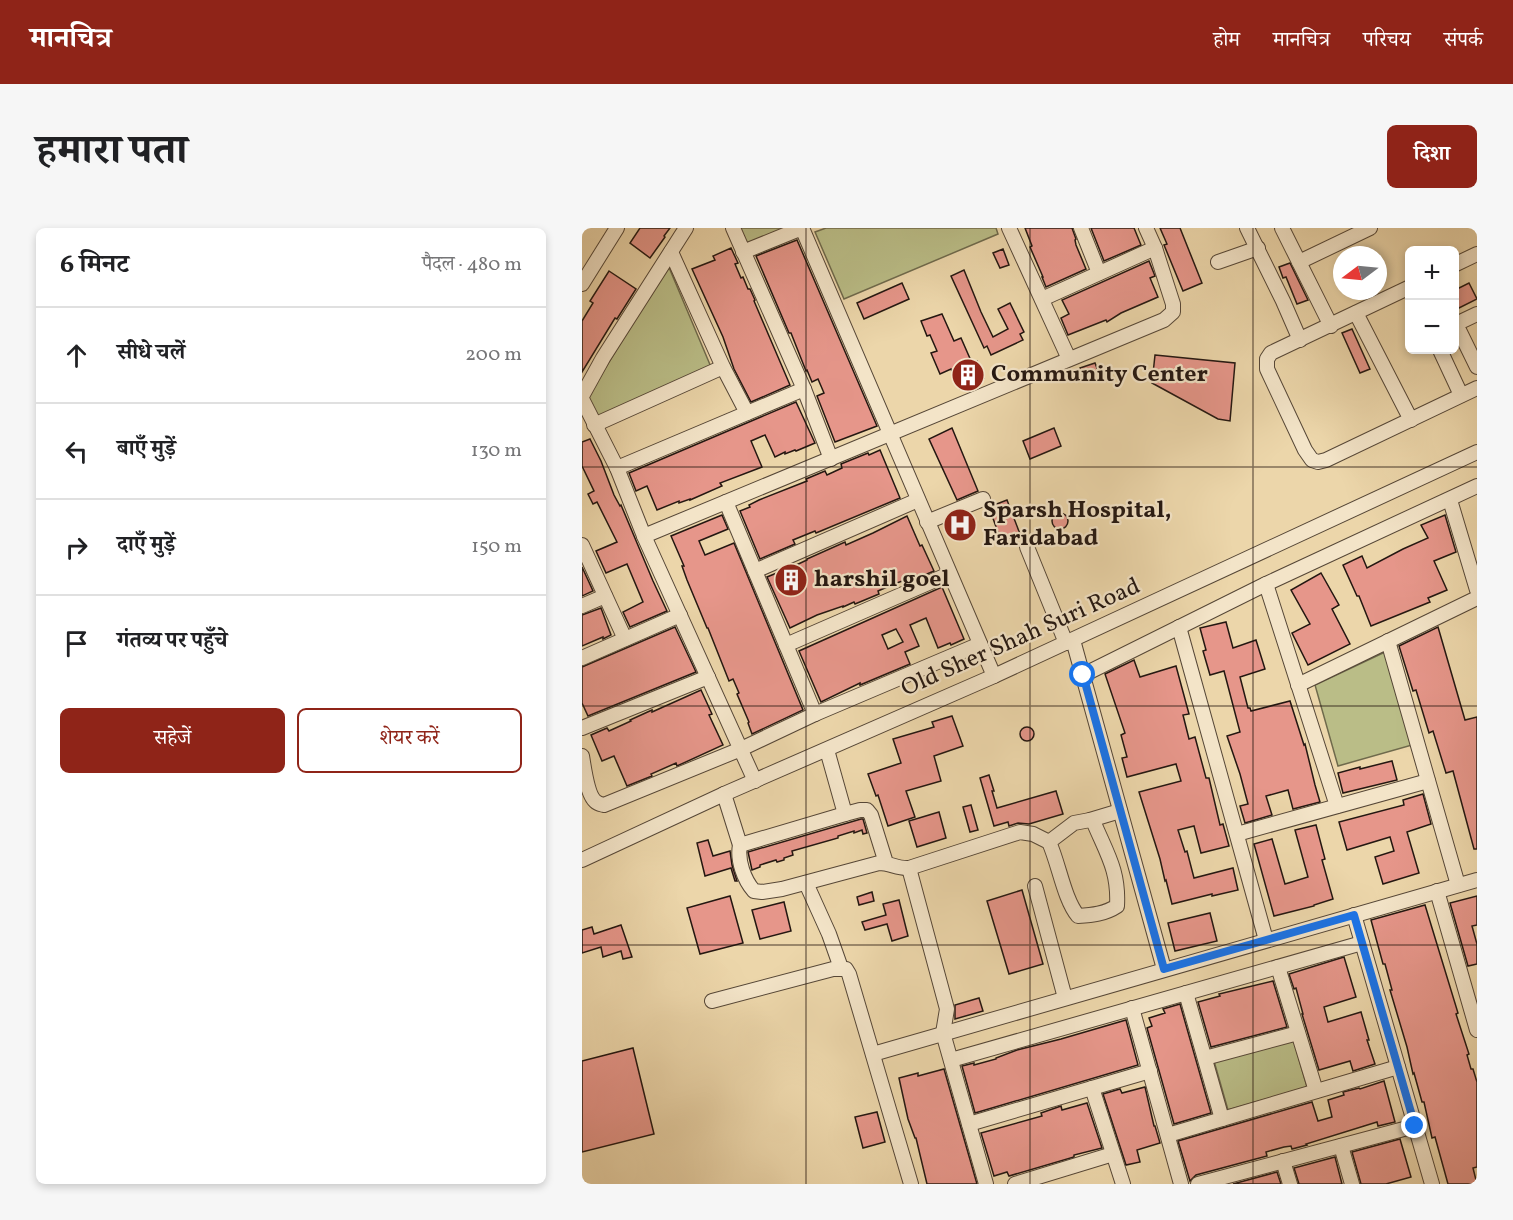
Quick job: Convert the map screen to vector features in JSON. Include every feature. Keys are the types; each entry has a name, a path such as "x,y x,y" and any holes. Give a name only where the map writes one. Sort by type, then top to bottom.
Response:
{"street":[{"path":"582,284 617,228"},
{"path":"686,228 603,358 582,398 617,468 644,536 755,781"},
{"path":"733,228 804,389 831,459"},
{"path":"743,252 802,228 994,676"},
{"path":"1010,228 1069,359"},
{"path":"1081,228 1099,273"},
{"path":"644,536 1164,320 1173,312 1173,304 1146,228"},
{"path":"1247,228 1300,340"},
{"path":"1282,228 1331,326"},
{"path":"1299,262 1370,228"},
{"path":"1042,299 1155,248"},
{"path":"1218,262 1257,248"},
{"path":"671,252 723,367 747,413"},
{"path":"1459,263 1477,254"},
{"path":"1405,289 1272,353 1267,359 1267,369 1305,450 1312,460 1318,462 1326,460 1477,388"},
{"path":"1356,313 1411,420"},
{"path":"1477,314 1456,324 1477,367"},
{"path":"1442,354 1461,395"},
{"path":"594,425 723,367"},
{"path":"617,468 804,389"},
{"name":"Old Sher Shah Suri Road","path":"582,860 724,794 1070,642 1477,452"},
{"path":"1083,675 1266,584 1477,486"},
{"path":"927,522 982,499"},
{"path":"755,571 918,500"},
{"path":"1450,500 1477,590"},
{"path":"726,502 815,714"},
{"path":"1026,547 1083,675 1164,969"},
{"path":"583,549 625,639"},
{"path":"786,645 950,574"},
{"path":"1266,584 1337,806"},
{"path":"582,606 605,596"},
{"path":"1298,685 1477,598"},
{"path":"582,658 680,615"},
{"path":"1179,627 1266,940"},
{"path":"1388,641 1458,885"},
{"path":"582,756 593,799 604,805 741,749 815,714 980,644"},
{"path":"582,728 708,677"},
{"path":"827,750 845,814"},
{"path":"1237,834 1428,781"},
{"path":"724,794 740,845 742,866 754,891 775,890 879,863 909,868 1020,832 1033,834 1049,842 1056,857 1071,908 1078,916 1109,911 1117,906 1118,889 1113,866 1094,823 1090,820"},
{"path":"740,845 845,814 867,810 872,815 886,863"},
{"path":"1049,842 1074,823 1120,811"},
{"path":"909,868 947,1009 943,1033 986,1184"},
{"path":"873,1053 1477,880"},
{"path":"806,883 829,934 841,968"},
{"path":"1035,886 1065,998"},
{"path":"1437,891 1477,1030"},
{"path":"1354,915 1432,1184"},
{"path":"951,1060 1362,943"},
{"path":"1278,967 1316,1091"},
{"path":"712,1001 841,968 846,969 911,1184"},
{"path":"1463,982 1477,978"},
{"path":"1186,993 1222,1119"},
{"path":"1132,1008 1181,1184"},
{"path":"1205,1058 1298,1033"},
{"path":"1167,1135 1398,1067"},
{"path":"969,1124 1150,1071"},
{"path":"1092,1088 1123,1184"},
{"path":"1198,1184 1415,1126"},
{"path":"1341,1146 1352,1184"},
{"path":"1015,1184 1113,1154"},
{"path":"1284,1161 1290,1184"}],"green space":[{"path":"740,228 787,228 747,245"},
{"path":"826,228 996,228 998,234 844,299 815,232"},
{"path":"668,265 711,367 596,419 587,398"},
{"path":"1385,652 1412,745 1338,766 1315,685"},
{"path":"1293,1038 1307,1087 1228,1110 1214,1061"}],"building":[{"path":"640,228 670,228 650,258 630,243"},
{"path":"1025,228 1072,228 1086,269 1046,287"},
{"path":"1091,228 1134,228 1141,245 1104,261"},
{"path":"1160,228 1180,228 1202,283 1183,291 1164,245 1167,244"},
{"path":"797,240 877,426 835,442 817,396 824,393 818,379 812,382 806,371 756,256"},
{"path":"731,248 738,263 735,264 741,278 743,277 750,289 790,385 751,402 734,369 723,337 692,269 715,260 713,256"},
{"path":"1003,249 1009,265 1000,268 993,253"},
{"path":"1149,261 1155,276 1150,278 1158,297 1121,313 1107,322 1106,320 1068,335 1061,318 1069,314 1062,300"},
{"path":"1290,263 1308,300 1297,304 1286,277 1283,278 1279,267"},
{"path":"964,270 993,337 1008,329 998,309 1010,303 1024,332 1020,334 1023,340 991,355 987,346 984,348 951,276"},
{"path":"609,271 636,289 582,372 582,321 593,303 590,301"},
{"path":"902,283 909,299 864,319 857,303"},
{"path":"1469,283 1477,299 1459,308 1459,288"},
{"path":"942,314 954,341 961,338 972,363 977,361 984,378 960,389 951,369 940,374 931,353 937,351 921,321"},
{"path":"1352,329 1370,369 1360,373 1342,333"},
{"path":"1155,355 1235,363 1230,421 1218,419 1152,383"},
{"path":"1095,363 1098,371 1083,377 1080,368"},
{"path":"796,402 815,443 775,457 765,435 751,441 762,467 720,483 722,486 690,500 679,503 679,501 657,510 647,486 636,491 629,473"},
{"path":"952,428 978,491 957,500 929,439"},
{"path":"1054,428 1061,446 1030,459 1023,441"},
{"path":"590,439 667,611 630,627 623,612 643,602 627,564 606,573 596,551 617,542 597,502 593,504 588,494 594,491 582,466 582,442"},
{"path":"880,450 900,498 816,533 815,531 793,540 795,544 760,559 740,511 759,500 807,481 806,479 825,471 827,475 842,468 841,464"},
{"path":"1007,500 1020,534 1001,541 989,507"},
{"path":"1060,513 1068,521 1060,529 1052,521"},
{"path":"722,515 728,529 699,541 705,555 734,543 803,710 752,734 737,694 739,693 733,679 729,681 671,536"},
{"path":"1445,515 1456,552 1434,561 1447,590 1428,598 1430,602 1371,626 1343,565 1362,556 1367,568 1428,538 1421,525"},
{"path":"907,516 934,571 894,584 878,591 879,594 817,615 790,628 767,577 845,542 846,545"},
{"path":"582,567 593,591 582,596"},
{"path":"1321,573 1339,605 1332,609 1350,644 1308,665 1292,633 1310,624 1291,590"},
{"path":"942,587 964,639 938,648 926,618 910,625 919,646 905,652 910,664 860,685 860,683 821,702 799,651","holes":["896,629 903,642 888,649 882,635"]},
{"path":"601,608 611,635 582,646 582,615"},
{"path":"1226,622 1233,648 1256,640 1265,669 1240,677 1248,708 1251,711 1290,701 1305,744 1320,802 1293,809 1288,790 1266,796 1272,815 1245,823 1240,806 1248,804 1227,736 1240,732 1224,671 1210,675 1203,651 1206,650 1200,628"},
{"path":"675,627 696,672 588,716 582,703 582,667"},
{"path":"1438,627 1465,720 1477,717 1477,849 1474,849 1453,771 1446,773 1433,731 1429,733 1416,690 1413,691 1399,646"},
{"path":"1134,660 1140,677 1176,666 1189,714 1183,715 1189,739 1195,737 1206,778 1209,778 1220,825 1223,824 1229,846 1201,853 1194,826 1178,830 1185,852 1187,851 1194,878 1233,868 1238,890 1172,904 1139,792 1181,781 1176,764 1127,777 1122,758 1127,757 1121,735 1125,733 1105,674"},
{"path":"701,690 712,714 709,715 723,745 677,766 676,763 627,786 614,756 602,761 591,735 607,728 609,731"},
{"path":"952,716 963,746 934,756 941,781 906,791 915,817 888,826 868,774 901,763 893,739 934,727 932,722"},
{"path":"1024,727 1030,727 1034,734 1030,741 1024,741 1020,737 1020,731"},
{"path":"1392,761 1397,780 1343,793 1338,773"},
{"path":"989,775 997,808 1056,791 1063,814 1029,824 1018,823 1009,826 1008,822 994,826 980,778"},
{"path":"1423,794 1431,824 1407,832 1419,873 1383,884 1375,857 1394,851 1390,837 1347,850 1339,822 1404,805 1403,800"},
{"path":"971,805 978,830 970,832 963,807"},
{"path":"939,812 946,838 917,847 909,821"},
{"path":"863,819 867,833 863,834 862,830 838,836 838,838 792,851 793,855 784,860 760,865 752,870 748,852"},
{"path":"1316,825 1325,859 1322,860 1333,899 1274,916 1254,844 1272,839 1285,884 1308,877 1295,830"},
{"path":"708,840 713,856 730,851 737,881 735,881 731,868 705,876 697,843"},
{"path":"1022,890 1043,964 1009,974 987,901"},
{"path":"872,892 874,901 859,905 857,897"},
{"path":"730,896 743,943 700,954 687,908"},
{"path":"1477,896 1477,925 1472,926 1477,944 1477,964 1468,966 1450,903"},
{"path":"899,900 908,936 892,941 887,924 865,930 862,922 886,915 883,904"},
{"path":"784,902 791,931 760,939 752,910"},
{"path":"1425,905 1458,1013 1456,1014 1469,1054 1467,1055 1471,1069 1473,1069 1477,1082 1477,1167 1473,1168 1477,1184 1448,1184 1435,1137 1432,1138 1424,1102 1422,1102 1413,1074 1385,964 1383,964 1371,920"},
{"path":"1210,913 1217,941 1175,951 1168,923"},
{"path":"621,925 632,957 623,959 621,951 603,957 601,947 582,953 582,930 592,927 594,934"},
{"path":"1344,957 1356,997 1324,1007 1328,1022 1361,1012 1375,1064 1353,1071 1350,1061 1319,1070 1296,988 1294,989 1289,974"},
{"path":"1273,981 1287,1027 1211,1047 1198,1002 1220,996 1219,994"},
{"path":"979,998 983,1011 955,1019 955,1005"},
{"path":"1180,1004 1211,1113 1174,1124 1147,1028 1152,1026 1149,1018 1165,1013 1163,1009"},
{"path":"1126,1020 1138,1065 975,1113 962,1066 996,1059 1017,1050"},
{"path":"633,1048 654,1134 582,1152 582,1061"},
{"path":"944,1069 977,1184 927,1184 916,1138 908,1119 899,1078"},
{"path":"1384,1081 1395,1122 1378,1126 1377,1122 1307,1145 1292,1149 1291,1146 1284,1147 1266,1152 1267,1156 1196,1175 1190,1181 1178,1141 1312,1102 1318,1121 1332,1117 1328,1100 1344,1095 1343,1092"},
{"path":"1145,1087 1160,1143 1137,1150 1140,1162 1126,1165 1103,1094 1120,1089 1122,1093"},
{"path":"1087,1103 1102,1148 1009,1176 1007,1172 994,1176 981,1133 1042,1116 1041,1113 1061,1106 1062,1110"},
{"path":"877,1112 885,1142 863,1148 855,1117"},
{"path":"1400,1139 1411,1177 1386,1184 1361,1184 1352,1152"},
{"path":"1335,1157 1342,1184 1299,1184 1294,1168"},
{"path":"1277,1172 1281,1184 1233,1184"}],"place":[{"name":"Community Center","path":"968,375"},
{"name":"Sparsh Hospital, Faridabad","path":"960,525"},
{"name":"harshil goel","path":"791,580"}],"route":[{"path":"1083,675 1164,969 1354,915 1415,1126"}]}
